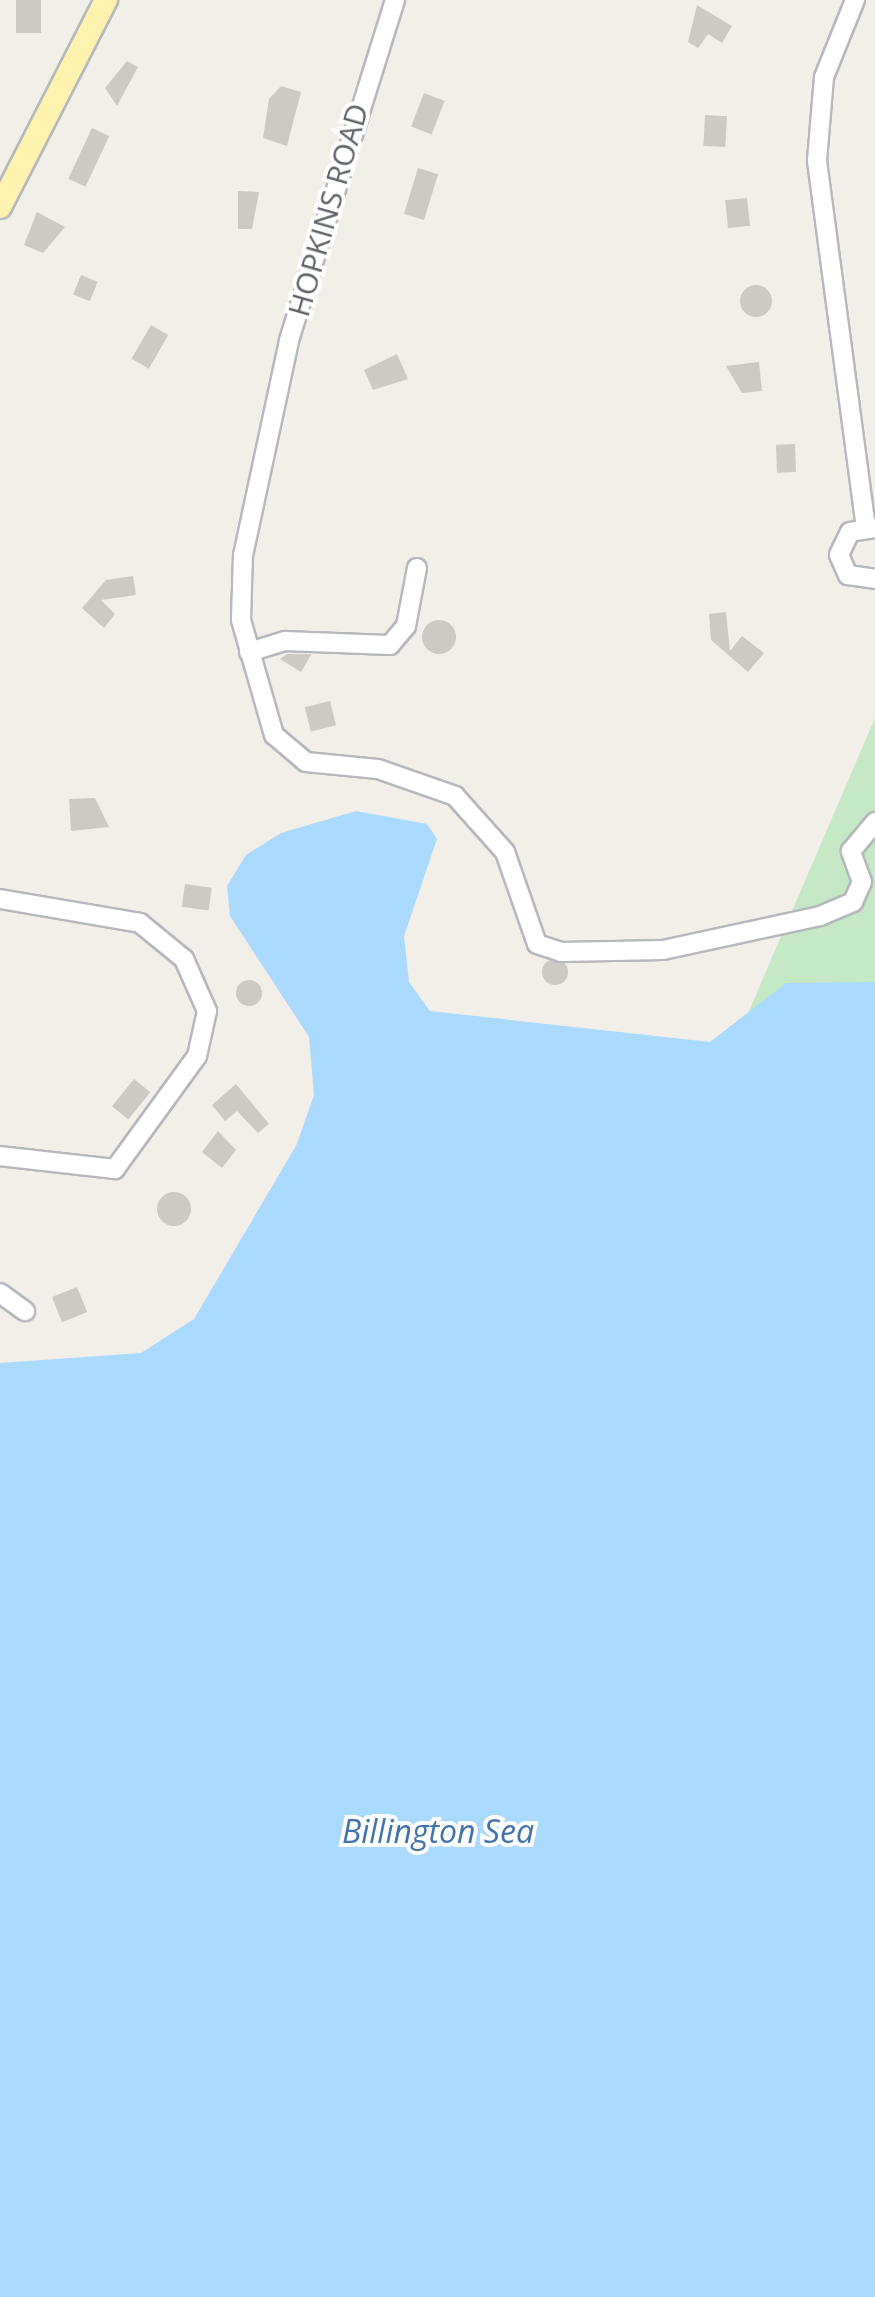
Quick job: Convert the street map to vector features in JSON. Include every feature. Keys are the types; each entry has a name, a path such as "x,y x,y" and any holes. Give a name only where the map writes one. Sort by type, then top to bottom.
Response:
{"main road":[{"path":"0,207 106,0"}],"street":[{"name":"HOPKINS ROAD","path":"395,0 313,258 272,424 239,588 249,652 284,752 455,796 505,852 538,944 561,952 664,950 820,916 852,902 862,882 851,851 875,822"},
{"path":"855,0 824,77 817,160 871,528 850,532 839,555 848,575 875,580"},
{"path":"249,652 285,641 390,645 406,626 417,568"},
{"path":"0,899 119,913 165,940 197,977 206,1031 150,1122 115,1169 0,1156"},
{"path":"0,1294 24,1311"}],"green space":[{"path":"875,718 875,1010 734,1046"}],"water":[{"name":"Billington Sea","path":"356,811 427,824 437,839 404,936 409,982 430,1011 710,1042 786,983 875,982 875,2297 0,2297 0,1363 141,1353 194,1319 297,1144 314,1095 309,1037 230,916 227,886 246,855 281,833"}],"building":[{"path":"16,0 41,0 41,33 16,33"},
{"path":"697,5 732,26 722,43 708,34 698,48 688,42"},
{"path":"127,61 138,67 117,106 105,88"},
{"path":"281,86 301,92 287,146 263,138 269,99"},
{"path":"424,93 445,101 432,134 411,127"},
{"path":"705,115 727,116 725,147 703,146"},
{"path":"92,128 109,136 86,187 68,179"},
{"path":"418,168 438,174 424,220 404,214"},
{"path":"238,191 259,192 252,229 238,229"},
{"path":"747,198 750,226 728,228 725,200"},
{"path":"37,212 65,227 43,253 24,245"},
{"path":"81,275 98,282 90,301 73,294"},
{"path":"756,285 767,290 772,301 767,312 756,317 745,312 740,301 745,290"},
{"path":"151,325 168,335 149,369 132,359"},
{"path":"397,354 408,379 373,390 364,370"},
{"path":"759,362 762,391 742,393 726,366"},
{"path":"795,444 796,472 777,473 776,445"},
{"path":"133,576 136,595 101,600 115,614 104,628 82,608 106,580"},
{"path":"726,612 730,651 742,636 764,653 748,672 711,640 709,614"},
{"path":"439,620 451,625 456,637 451,649 439,654 427,649 422,637 427,625"},
{"path":"287,654 311,655 301,672 280,659"},
{"path":"330,701 336,725 311,732 305,707"},
{"path":"95,798 109,827 71,831 69,799"},
{"path":"185,884 212,888 209,911 182,907"},
{"path":"555,959 564,963 568,972 564,981 555,985 546,981 542,972 546,963"},
{"path":"249,980 259,983 259,1003 249,1006 239,1003 236,993 239,983"},
{"path":"134,1079 150,1092 128,1119 112,1106"},
{"path":"236,1084 269,1124 258,1133 237,1111 225,1121 212,1105"},
{"path":"218,1131 236,1150 222,1168 202,1152"},
{"path":"174,1192 186,1197 191,1209 186,1221 174,1226 162,1221 157,1209 162,1197"},
{"path":"77,1287 87,1312 62,1322 52,1297"}]}
